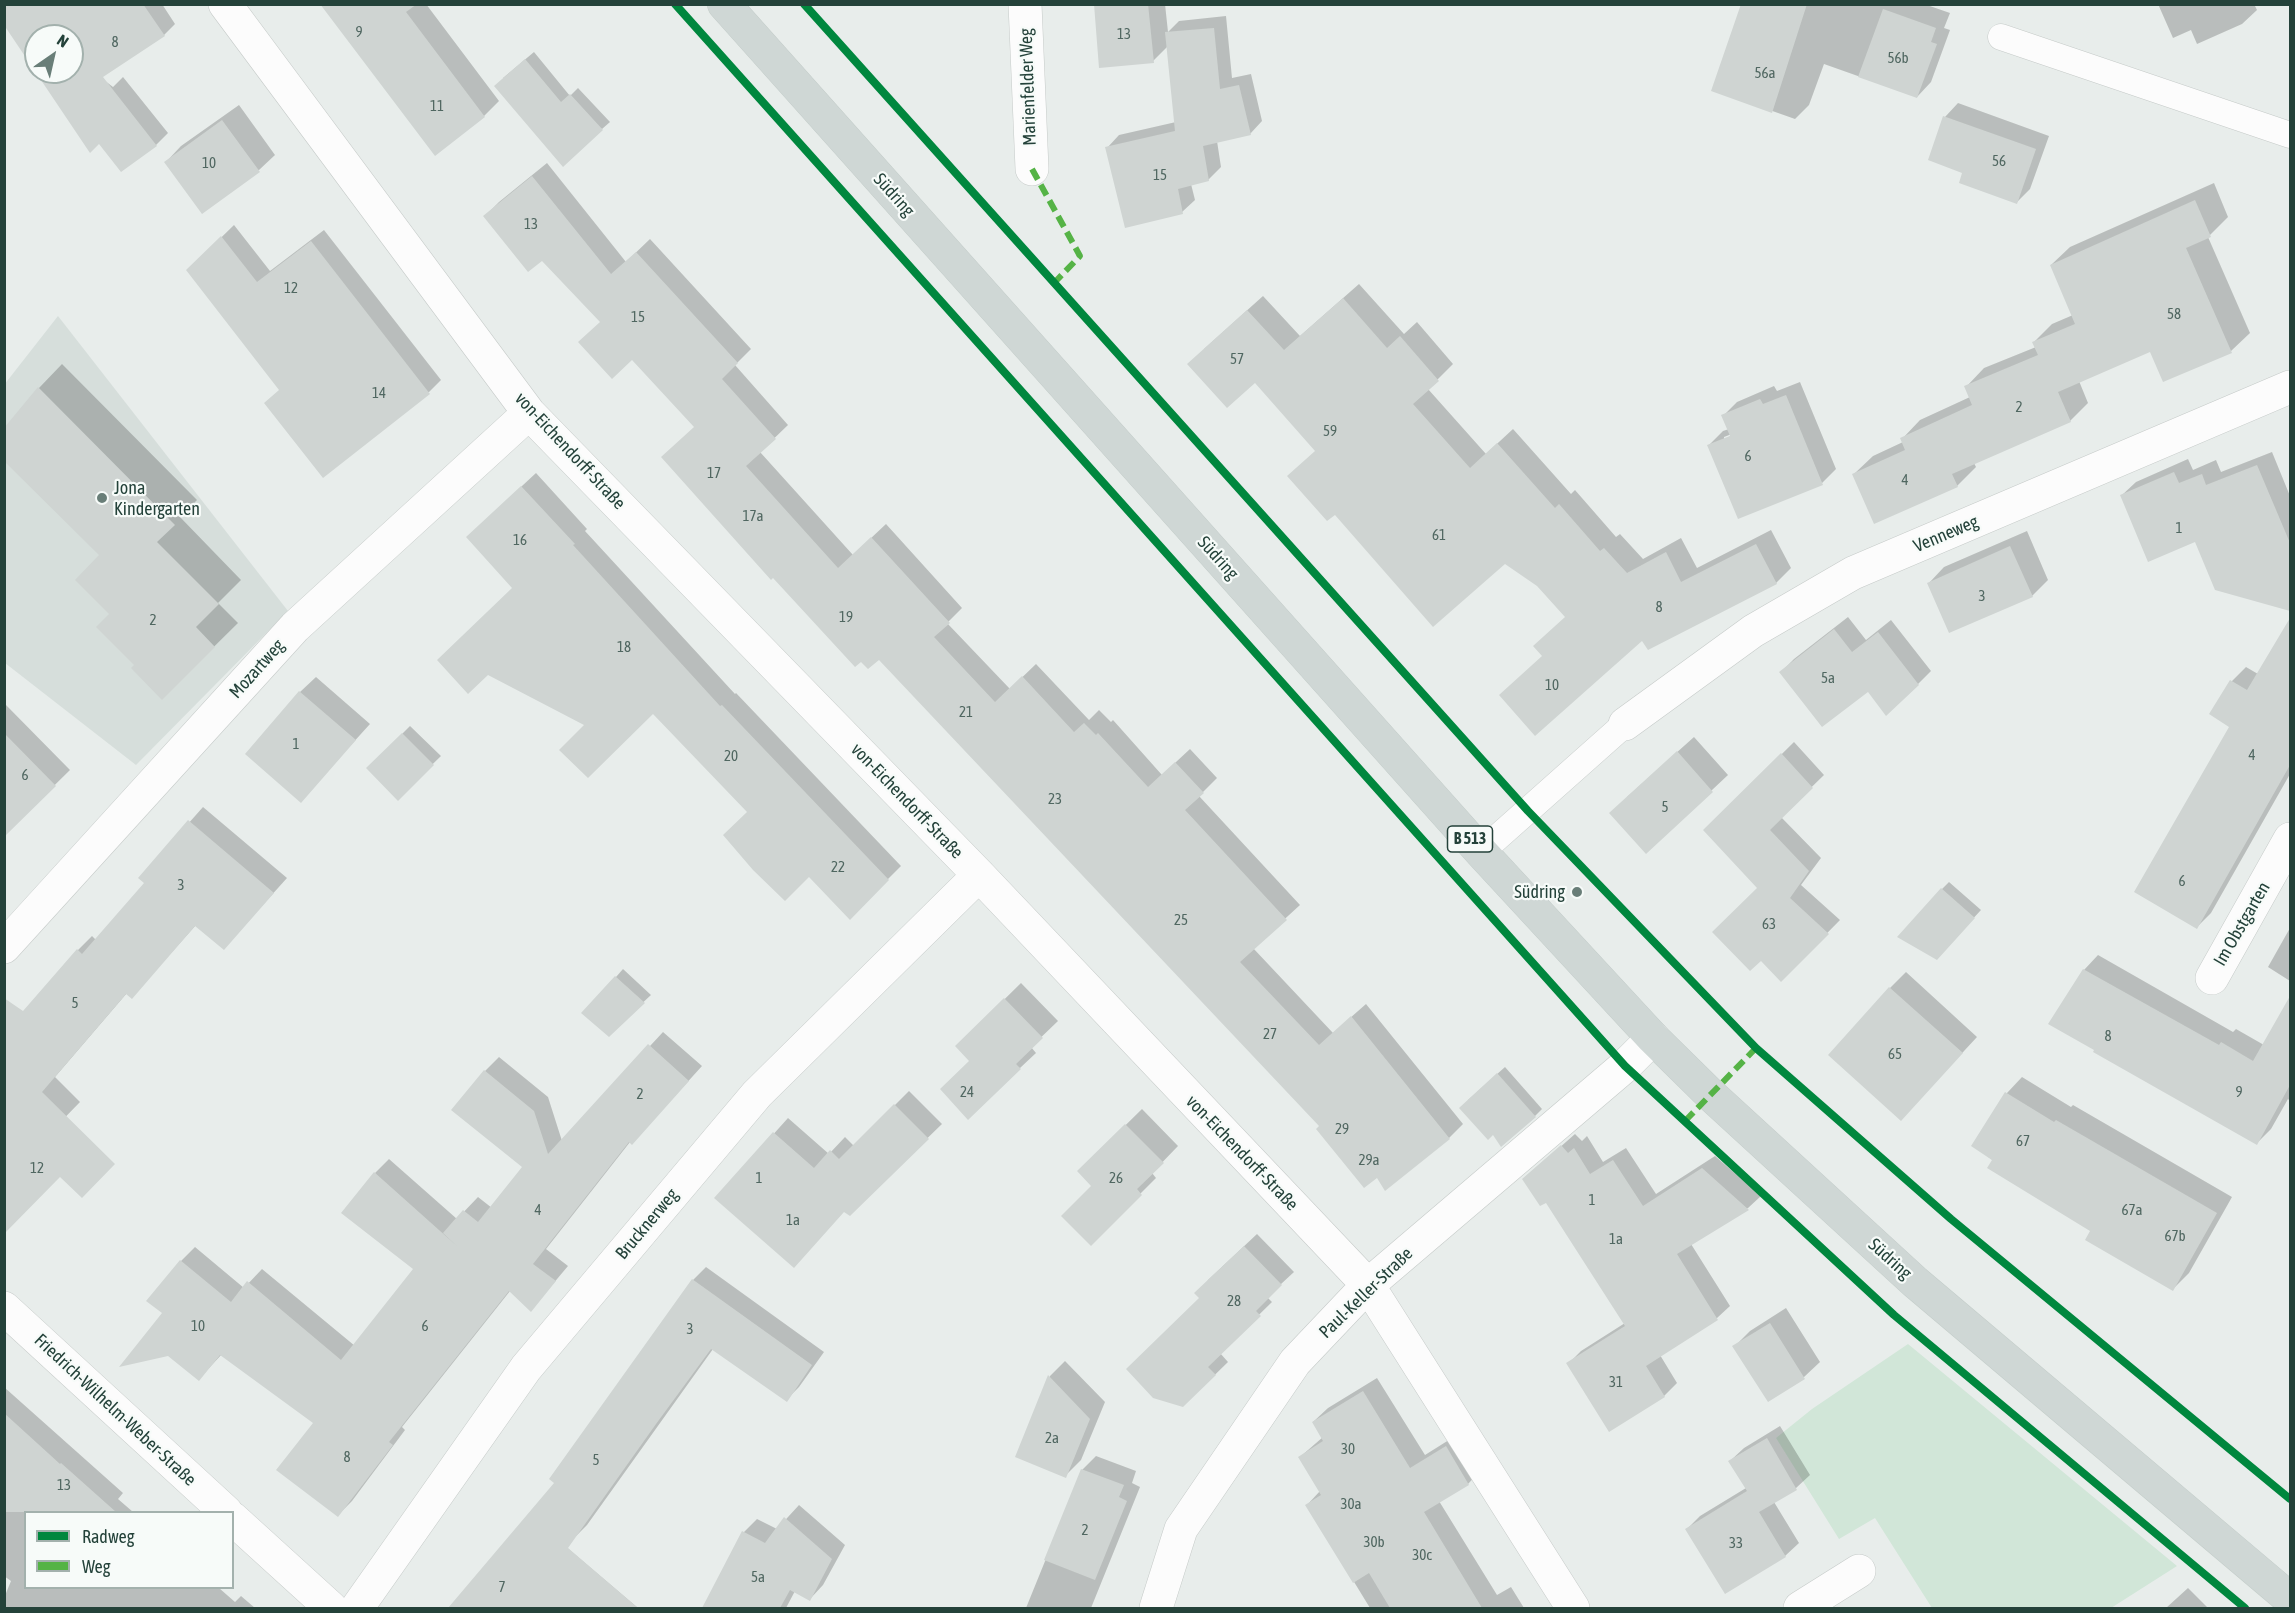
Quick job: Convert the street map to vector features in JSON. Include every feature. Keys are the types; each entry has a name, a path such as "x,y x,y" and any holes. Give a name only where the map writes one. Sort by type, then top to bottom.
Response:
{"main road":[{"name":"Südring","path":"724,4 1481,852 1653,1038 1711,1095 1915,1282 2290,1599"}],"street":[{"name":"von-Eichendorff-Straße","path":"225,4 529,412 979,875 1368,1285 1573,1608"},
{"name":"Marienfelder Weg","path":"1025,4 1032,169"},
{"name":"Venneweg","path":"1625,724 1753,630 1853,573 2290,387"},
{"name":"Mozartweg","path":"4,947 295,627 529,412"},
{"name":"Im Obstgarten","path":"2212,978 2290,840"},
{"name":"Brucknerweg","path":"357,1608 525,1368 757,1094 979,875"},
{"name":"Paul-Keller-Straße","path":"1156,1608 1181,1529 1295,1362 1368,1285 1625,1066 1653,1038"},
{"name":"Friedrich-Wilhelm-Weber-Straße","path":"4,1308 225,1511"},
{"path":"234,1520 331,1608"},
{"path":"1800,1608 1859,1571"}],"lane":[{"path":"2001,37 2290,135"},
{"path":"1481,852 1625,724"}],"shaded area":[{"name":"Jona Kindergarten","path":"58,316 288,611 136,765 5,663 4,385"}],"green space":[{"path":"1908,1344 2177,1566 2111,1608 1932,1608 1875,1518 1839,1539 1776,1438 1812,1409"}],"building":[{"path":"4,4 143,4 165,36 103,77 157,146 121,172 99,144 90,153 44,84 84,84 84,24 24,24 24,55 4,25"},
{"path":"320,4 417,4 406,12 485,117 435,156"},
{"path":"1094,4 1148,4 1154,63 1099,68"},
{"path":"1741,4 1807,4 1772,113 1711,91"},
{"path":"1883,9 1936,28 1931,42 1937,44 1917,98 1858,77"},
{"path":"1214,28 1220,89 1239,85 1251,135 1203,146 1209,181 1178,189 1183,214 1125,228 1105,147 1175,131 1165,32"},
{"path":"525,59 561,102 570,94 603,130 563,167 494,86"},
{"path":"1943,116 2036,149 2017,204 1959,183 1962,173 1928,160"},
{"path":"222,120 260,172 202,214 164,162"},
{"path":"532,176 611,274 636,252 738,363 722,379 776,439 746,466 838,568 871,537 950,623 934,637 995,702 1022,676 1074,732 1084,723 1096,735 1098,733 1148,787 1175,762 1204,793 1185,810 1287,920 1240,962 1319,1045 1351,1016 1450,1139 1385,1191 1377,1178 1364,1188 1316,1129 1319,1126 879,660 868,669 861,662 855,667 773,578 771,580 661,457 694,427 632,360 612,379 578,342 600,322 542,261 528,272 483,216"},
{"path":"2195,200 2211,237 2186,248 2232,353 2163,382 2150,352 2058,392 2071,422 1952,474 1958,487 1874,524 1852,474 1905,450 1900,438 1972,405 1964,386 2038,355 2032,342 2075,324 2050,265"},
{"path":"221,236 257,282 311,241 430,394 323,478 264,403 279,390 186,270"},
{"path":"1343,298 1387,348 1400,336 1439,381 1413,404 1470,468 1497,443 1555,508 1559,504 1600,551 1604,548 1627,573 1666,552 1681,582 1756,544 1777,584 1648,650 1642,641 1535,736 1499,695 1542,656 1533,646 1565,617 1537,586 1505,564 1433,627 1335,515 1327,521 1287,476 1315,451 1255,383 1227,408 1187,364 1247,310 1284,350"},
{"path":"38,387 175,525 157,542 219,604 196,627 215,647 162,700 131,668 134,665 96,627 109,614 75,580 99,555 4,461 4,428"},
{"path":"1786,395 1823,485 1738,519 1707,445 1730,436 1721,415 1760,399 1763,404"},
{"path":"2257,465 2290,543 2290,611 2215,590 2195,542 2148,562 2120,495 2174,472 2179,483 2202,474 2206,485"},
{"path":"521,486 720,706 722,705 889,880 850,920 809,877 785,901 753,870 723,835 747,812 653,714 588,778 559,750 584,725 488,675 468,694 437,660 512,588 466,537"},
{"path":"2010,546 2033,597 1949,633 1927,583"},
{"path":"2290,618 2290,765 2197,929 2134,892 2229,727 2209,714 2230,680 2247,690"},
{"path":"1834,629 1852,652 1878,632 1919,685 1886,716 1868,692 1822,727 1779,672"},
{"path":"299,691 356,740 301,803 245,754"},
{"path":"4,733 56,786 4,837"},
{"path":"402,733 434,765 398,801 366,768"},
{"path":"1677,751 1713,792 1646,854 1609,813"},
{"path":"1781,753 1813,788 1770,830 1809,871 1790,898 1829,934 1781,982 1761,961 1750,971 1712,932 1757,888 1703,830"},
{"path":"188,820 274,893 224,950 195,926 132,999 126,994 42,1092 115,1164 82,1198 60,1177 4,1234 4,998 23,1011 77,949 82,954 144,883 138,878"},
{"path":"1941,888 1975,918 1937,960 1897,937"},
{"path":"2083,969 2219,1045 2221,1042 2253,1061 2290,996 2290,1085 2257,1145 2048,1024"},
{"path":"615,976 645,1003 609,1037 581,1013"},
{"path":"1889,987 1963,1053 1901,1121 1828,1055"},
{"path":"1004,998 1043,1038 1016,1064 1021,1069 968,1120 940,1089 969,1061 955,1046"},
{"path":"648,1044 689,1081 632,1145 629,1142 533,1264 556,1281 531,1312 509,1291 389,1442 393,1445 338,1517 276,1470 313,1423 220,1355 199,1381 168,1356 119,1367 162,1313 146,1301 180,1260 231,1302 247,1281 341,1360 413,1269 341,1213 374,1172 458,1247 443,1233 463,1210 478,1222 522,1167 451,1110 484,1070 534,1111 548,1154"},
{"path":"1497,1073 1536,1117 1501,1147 1493,1135 1488,1140 1459,1108"},
{"path":"2005,1092 2217,1213 2173,1291 2085,1240 2090,1231 1987,1168 1992,1160 1971,1146"},
{"path":"894,1104 929,1139 850,1216 844,1212 794,1268 714,1198 773,1132 814,1168 830,1150 839,1159"},
{"path":"1125,1124 1164,1163 1137,1189 1142,1195 1091,1246 1061,1216 1091,1186 1077,1171"},
{"path":"1561,1145 1568,1153 1574,1148 1590,1174 1613,1160 1643,1206 1702,1168 1749,1210 1677,1254 1718,1320 1646,1366 1665,1397 1609,1432 1566,1363 1625,1326 1546,1203 1540,1206 1522,1179"},
{"path":"1244,1246 1282,1285 1256,1311 1261,1316 1208,1367 1216,1375 1183,1407 1153,1398 1126,1369 1199,1298 1194,1293"},
{"path":"692,1279 812,1365 787,1402 711,1349 656,1424 568,1548 638,1608 448,1608 554,1483 549,1479"},
{"path":"1770,1323 1805,1379 1768,1402 1732,1346"},
{"path":"1048,1375 1090,1419 1066,1478 1015,1457"},
{"path":"1363,1391 1410,1468 1446,1446 1469,1485 1424,1512 1482,1608 1390,1608 1369,1573 1353,1583 1305,1505 1321,1495 1298,1457 1323,1441 1312,1422"},
{"path":"4,1413 115,1511 24,1511 4,1512"},
{"path":"1767,1438 1797,1490 1759,1512 1786,1557 1725,1594 1685,1529 1747,1491 1728,1461"},
{"path":"1081,1469 1124,1485 1119,1497 1127,1501 1095,1580 1044,1560"},
{"path":"784,1517 832,1559 810,1601 790,1590 780,1608 702,1608 742,1531 765,1543"}],"marked path":[{"path":"1032,169 1080,256 1055,282"},
{"path":"1685,1121 1756,1048"}],"cycle path":[{"path":"675,4 1625,1066 1894,1315 2245,1608"},
{"path":"804,4 1528,811 1756,1048 1951,1219 2290,1499"}],"place":[{"name":"Jona Kindergarten","path":"102,498"},
{"name":"Südring","path":"1577,892"}]}
